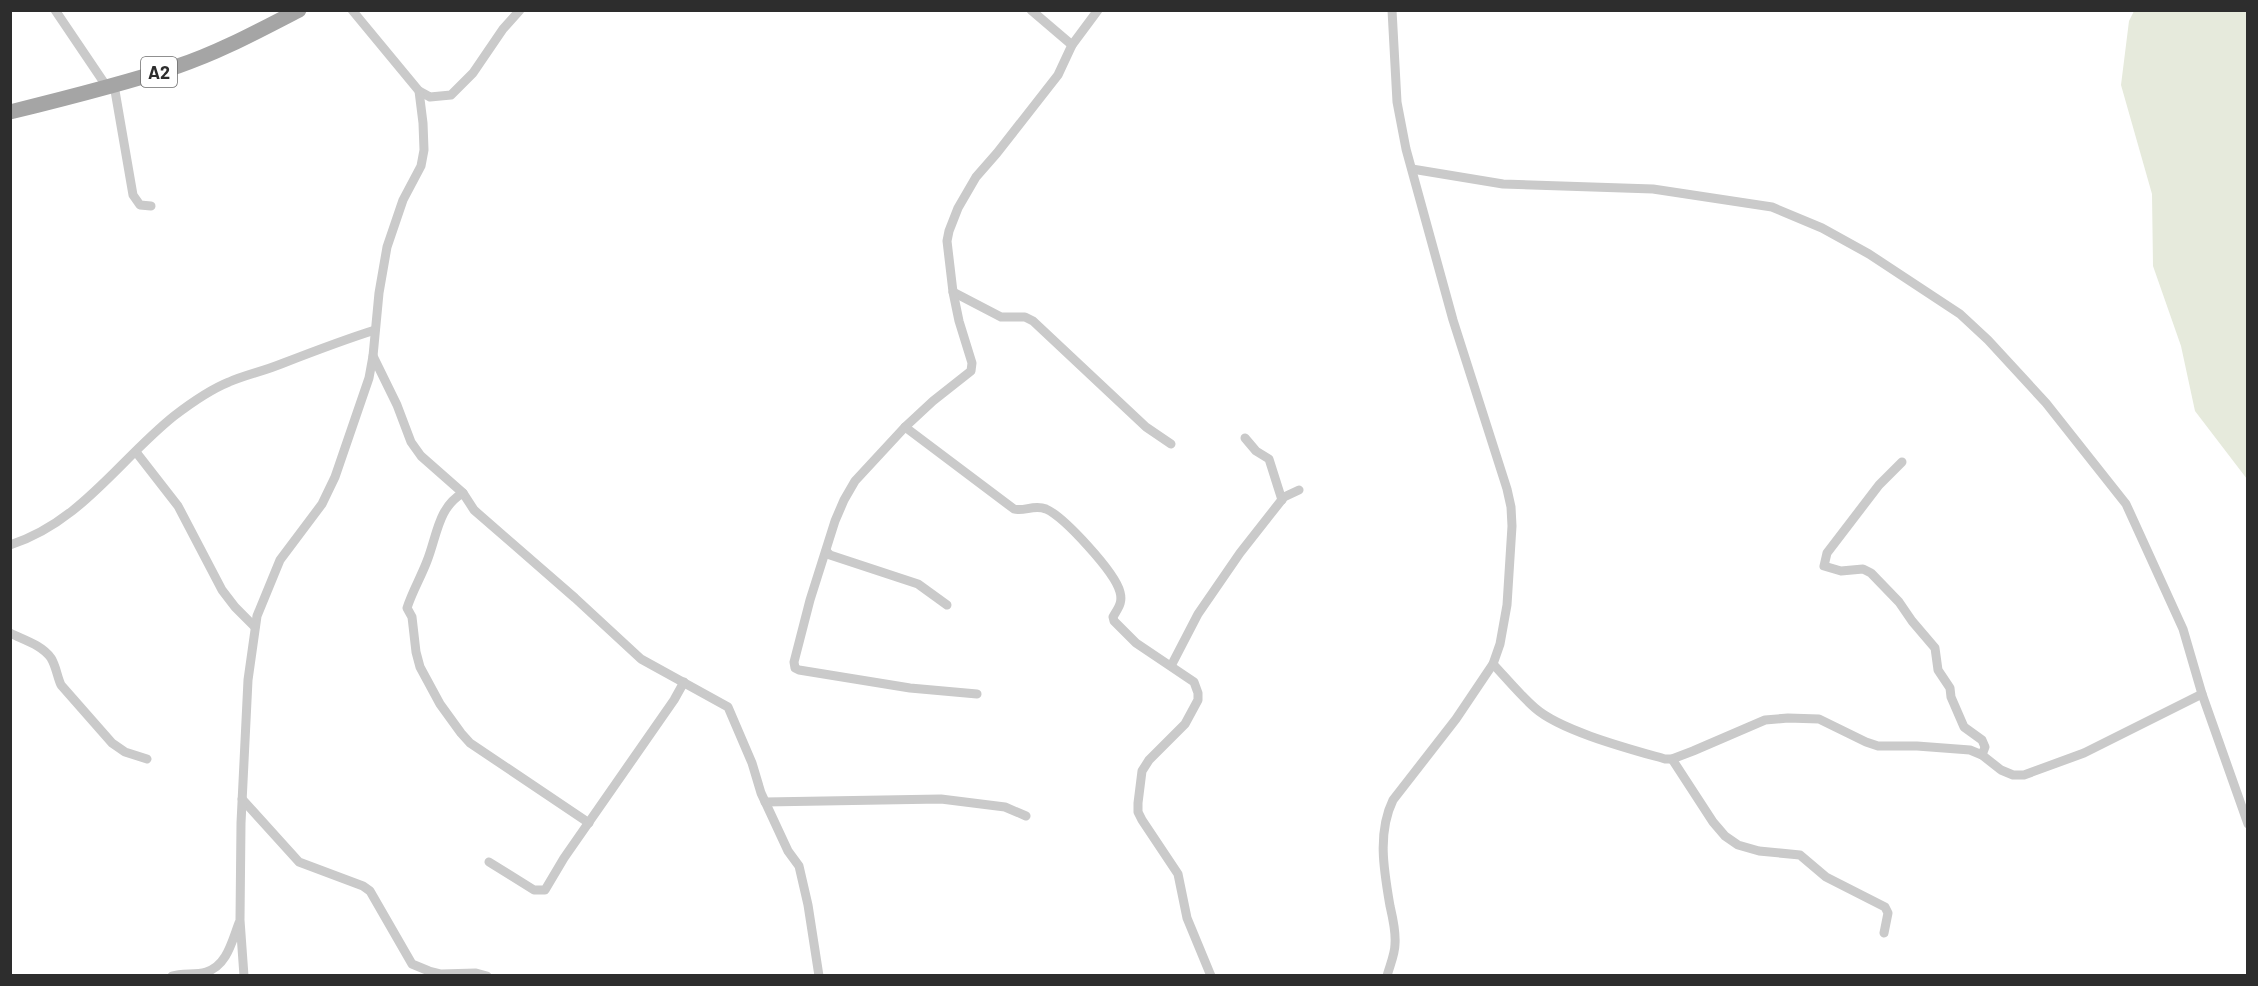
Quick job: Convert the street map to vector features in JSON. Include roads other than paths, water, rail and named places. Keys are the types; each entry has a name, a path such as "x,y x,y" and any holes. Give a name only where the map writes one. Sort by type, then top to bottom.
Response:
{"main road":[{"name":"A2","path":"10,112 111,86 200,58 299,10"}],"street":[{"path":"55,10 111,86 134,195 140,205 151,206"},
{"path":"352,10 419,92 430,97 451,95 473,73 503,29 520,10"},
{"path":"1031,10 1072,45"},
{"path":"977,694 910,688 795,668 797,644 835,520 855,481 905,427 971,371 972,363 953,292 947,241 958,208 976,177 1058,75 1072,45 1098,10"},
{"path":"1387,975 1395,947 1395,934 1384,866 1386,813 1393,800 1456,719 1493,664 1500,644 1507,605 1512,526 1511,507 1453,320 1412,169 1397,102 1392,10"},
{"path":"244,975 240,920 242,799 248,680 257,616 280,560 322,504 335,477 363,399 374,356 379,293 387,247 403,200 421,166 424,150 419,92"},
{"path":"1412,169 1503,184 1653,189 1772,207 1822,228 1905,276 1960,314 1988,340 2046,403 2126,504 2183,629 2202,694 2247,824"},
{"path":"953,292 1001,317 1025,316 1033,321 1146,427 1171,444"},
{"path":"10,545 50,528 71,512 174,416 200,397 228,382 375,330"},
{"path":"374,356 411,442 421,456 464,493 474,510 575,598 640,659 728,707 765,802 788,852 798,866 808,905 819,975"},
{"path":"905,427 1014,509 1042,507 1065,522 1102,562 1119,589 1121,605 1113,618 1114,621 1136,643 1194,682 1198,700 1185,724 1149,760 1142,771 1138,812 1178,874 1187,918 1211,975"},
{"path":"1245,438 1256,452 1269,459 1282,500"},
{"path":"136,452 178,506 222,590 255,627"},
{"path":"1902,462 1879,485 1827,553 1824,566 1841,571 1863,569 1871,573 1899,602 1935,648 1938,670 1950,688 1951,697 1964,728 1982,740 1985,747 1982,755"},
{"path":"1171,666 1198,614 1221,580 1282,500 1299,490"},
{"path":"464,493 452,499 440,518 428,559 407,608 412,617 420,667 449,718 470,743 589,824"},
{"path":"826,551 830,555 918,584 948,605"},
{"path":"10,633 44,650 52,660 61,684 112,744 125,752 147,759"},
{"path":"1493,664 1535,709 1549,718 1589,735 1665,759 1672,759 1776,717 1819,719 1878,746 1970,750 2013,775 2024,775 2084,753 2202,694"},
{"path":"489,862 534,890 545,890 684,682"},
{"path":"1672,759 1713,822 1725,836 1738,845 1800,855 1826,877 1885,907 1888,913 1884,933"},
{"path":"242,799 298,862 363,885 370,891 412,964 441,974 487,975"},
{"path":"765,802 941,800 1005,807 1026,816"},
{"path":"172,975 208,972 219,964 227,954 240,920"}]}
